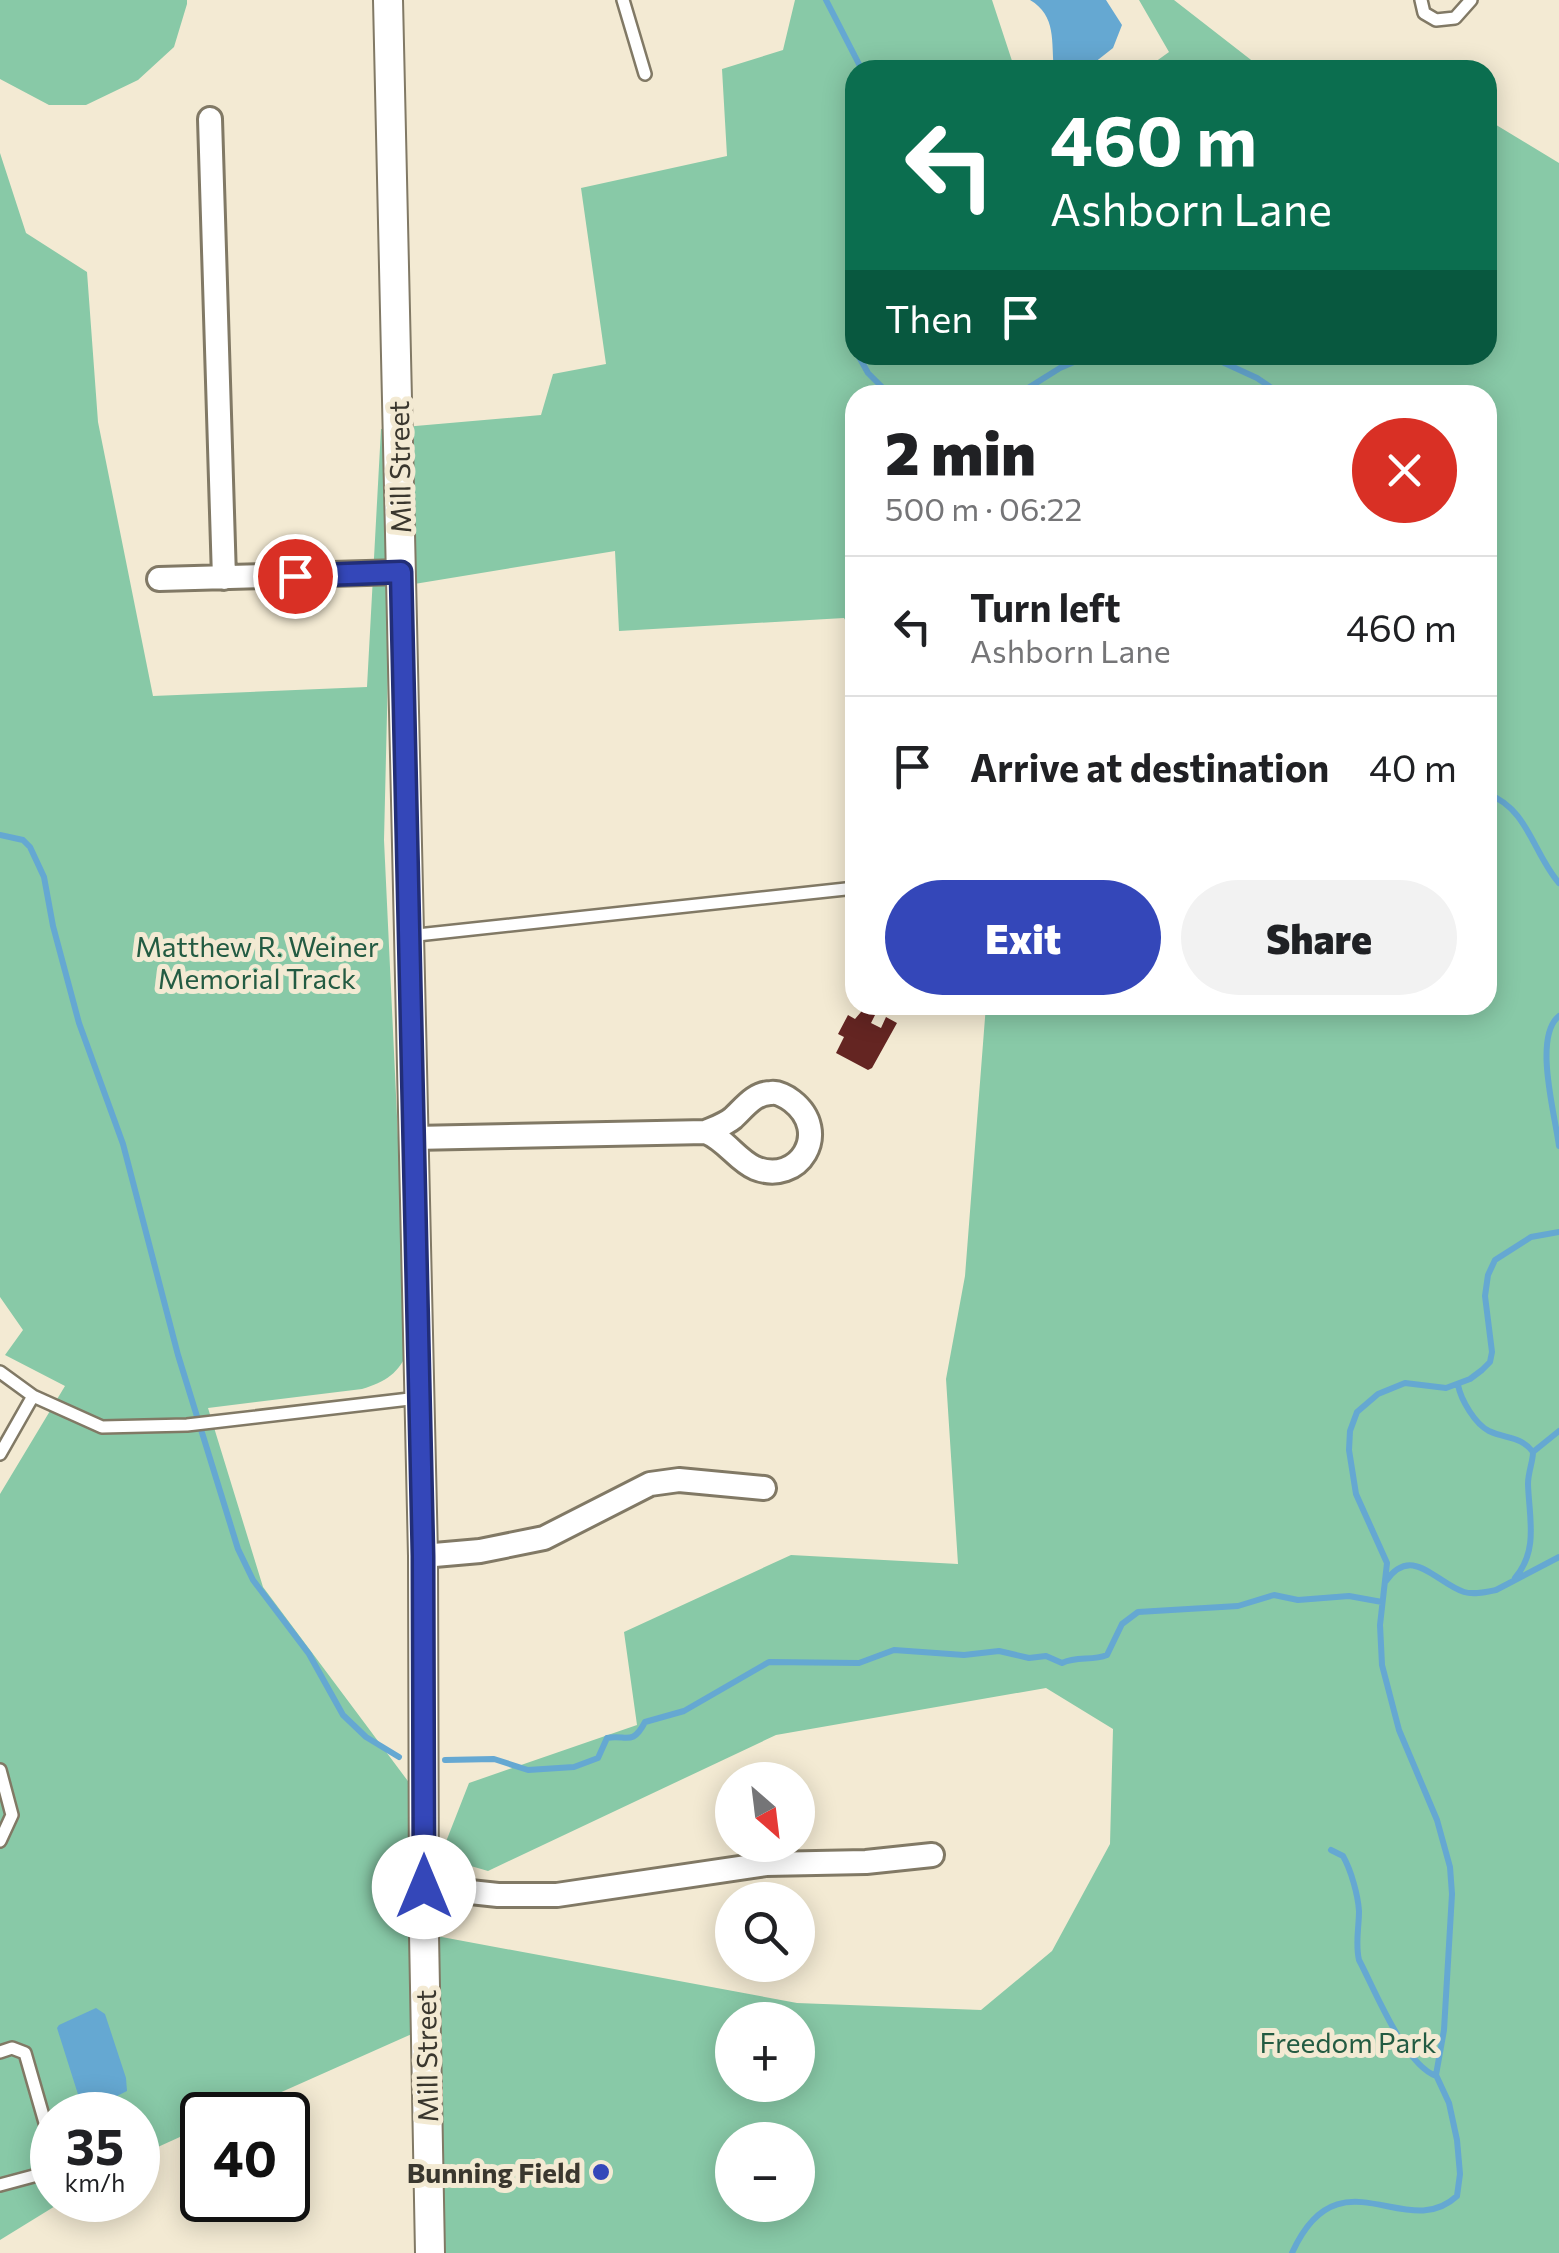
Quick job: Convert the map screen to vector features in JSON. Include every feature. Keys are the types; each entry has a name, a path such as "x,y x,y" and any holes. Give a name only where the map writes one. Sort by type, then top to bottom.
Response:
{"street":[{"name":"Mill Street","path":"388,0 423,1556 430,2253"},
{"path":"210,120 224,578"},
{"path":"159,579 401,572"},
{"path":"414,1138 706,1132"},
{"path":"423,1556 480,1551 544,1538 650,1484 693,1480 764,1488"},
{"path":"424,1887 557,1895 766,1864 866,1862 932,1855"}],"lane":[{"path":"623,0 645,74"},
{"path":"1420,0 1424,12 1436,20 1454,18 1470,0"},
{"path":"408,936 845,889"},
{"path":"0,1372 33,1396 102,1427 188,1425 418,1398"},
{"path":"0,1454 33,1396"},
{"path":"0,1770 12,1816 0,1840"},
{"path":"0,2052 12,2048 25,2052 36,2092"},
{"path":"0,2170 2,2185 30,2177"}],"green space":[{"path":"0,0 187,0 187,4 174,47 138,80 86,105 49,105 0,79"},
{"path":"795,0 992,0 1012,60 845,60 845,365 1497,365 1497,125 1559,163 1559,2253 435,2253 423,2029 282,2092 180,2092 180,2137 160,2146 160,2092 30,2092 30,2222 0,2240 0,1494 65,1386 5,1355 23,1330 0,1297 0,153 26,233 87,272 98,422 153,696 367,687 381,429 541,415 553,374 606,364 581,188 727,156 722,69 783,50","holes":["845,385 1497,385 1497,1015 985,1015 965,1276 946,1379 958,1564 791,1555 624,1632 637,1725 469,1783 440,1857 488,1871 776,1735 1046,1688 1113,1729 1110,1844 1052,1951 981,2010 815,2004 815,2102 715,2102 715,2002 792,2002 431,1935 428,1808 263,1587 208,1408 362,1389 391,1376 408,1350 384,840 390,588 615,551 619,631 845,620"]},
{"path":"1139,0 1174,0 1251,60 1158,60 1169,52"}],"water":[{"path":"1030,0 1106,0 1122,25 1113,48 1098,60 1053,60 1049,22"},
{"path":"96,2008 105,2014 127,2091 77,2092 59,2025"}],"building":[{"path":"848,1015 855,1019 858,1015 875,1015 871,1023 881,1028 886,1017 897,1023 868,1070 836,1053 844,1037 838,1034"}],"waterway":[{"path":"826,0 857,60"},
{"path":"864,365 880,385"},
{"path":"1033,385 1067,365"},
{"path":"1229,365 1267,385"},
{"path":"1497,799 1521,821 1559,883"},
{"path":"0,835 23,840 44,877 79,1023 123,1144 178,1355 238,1549 253,1580 309,1654 343,1715 366,1737 399,1757"},
{"path":"1559,1016 1547,1041 1550,1096 1559,1146"},
{"path":"1292,2253 1310,2223 1330,2207 1351,2202 1416,2211 1437,2208 1457,2196 1460,2174 1449,2103 1436,2075 1444,2030 1450,1867 1437,1820 1399,1730 1382,1665 1380,1625 1387,1563 1356,1494 1350,1431 1357,1412 1378,1394 1405,1383 1446,1388 1482,1370 1490,1362 1492,1352 1485,1296 1495,1260 1531,1237 1559,1232"},
{"path":"1458,1385 1469,1411 1484,1428 1518,1440 1533,1452"},
{"path":"1515,1578 1530,1545 1528,1484 1533,1452 1559,1431"},
{"path":"1386,1581 1396,1570 1415,1566 1464,1592 1480,1593 1496,1590 1559,1557"},
{"path":"445,1760 494,1759 528,1770 574,1767 598,1758 607,1738 632,1737 645,1722 684,1711 769,1662 859,1663 894,1650 964,1655 999,1651 1029,1658 1046,1656 1062,1663 1107,1655 1122,1624 1138,1612 1238,1606 1274,1595 1298,1600 1349,1596 1382,1602"},
{"path":"1331,1850 1343,1856 1356,1890 1359,1960 1402,2042 1424,2069 1436,2076"}],"place":[{"name":"Bunning Field","path":"601,2172"}],"route":[{"path":"295,576 401,572 423,1556 424,1887"}],"park label":[{"name":"Matthew R. Weiner Memorial Track","path":"257,962"},
{"name":"Freedom Park","path":"1348,2042"}]}
